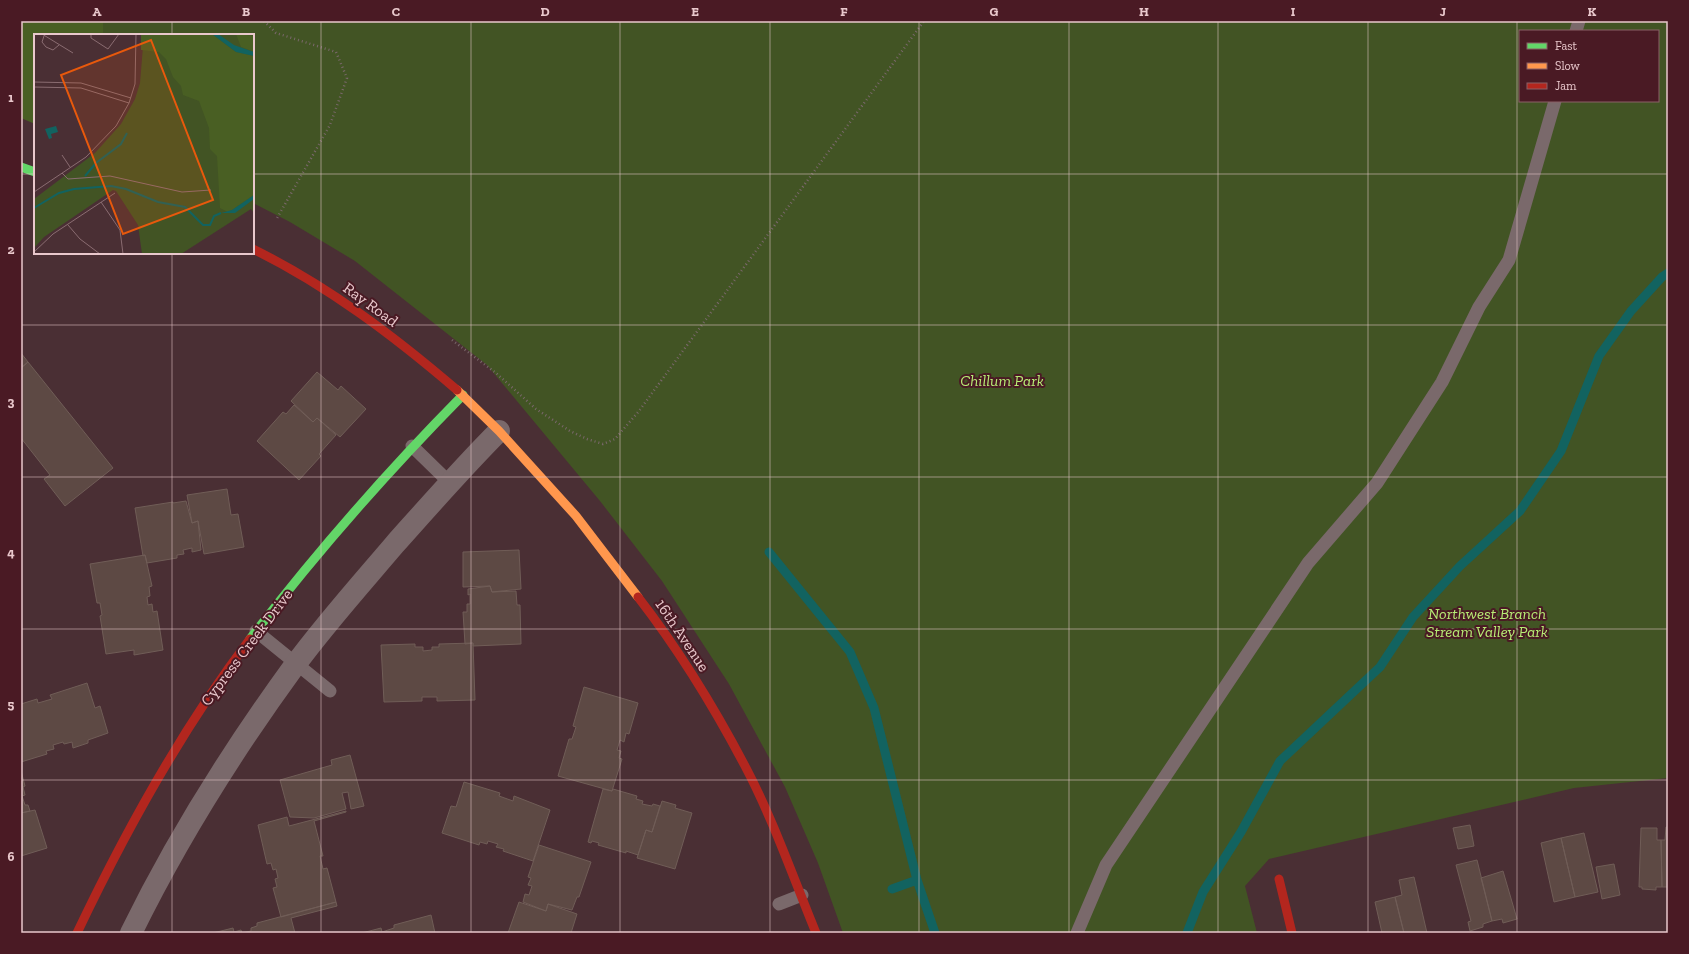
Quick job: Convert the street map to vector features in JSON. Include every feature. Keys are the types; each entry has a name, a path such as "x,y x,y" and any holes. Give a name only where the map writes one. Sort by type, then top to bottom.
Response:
{"street":[{"path":"21,167 34,172"},
{"name":"Ray Road","path":"254,250 281,263 351,306 429,366 463,395"},
{"name":"16th Avenue","path":"463,395 499,431 576,516 640,599 691,672 745,766 772,824 816,933"},
{"name":"Cypress Creek Drive","path":"77,933 97,891 147,798 198,712 256,631 324,546 412,446 463,395"},
{"path":"131,933 197,812 240,743 296,664 353,593 450,483 499,431"},
{"path":"1279,878 1292,933"}],"lane":[{"path":"1077,933 1106,865 1308,563 1377,483 1442,382 1479,307 1509,260 1555,102"},
{"path":"412,446 450,483"},
{"path":"256,631 330,692"},
{"path":"779,904 802,896"}],"path":[{"path":"264,21 276,32 336,52 347,78 330,125 276,220"},
{"path":"452,340 496,374 536,409 570,431 602,444 614,439 639,411 924,21"}],"green space":[{"name":"Chillum Park","path":"21,21 1668,21 1668,778 1574,788 1269,859 1245,886 1257,933 843,933 818,863 785,787 729,684 662,581 600,501 487,365 355,261 290,222 254,204 254,34 34,34"},
{"path":"21,21 103,21 103,34 34,34 34,124 21,118"}],"building":[{"path":"21,353 28,362 21,368"},
{"path":"28,362 113,468 65,506 44,479 50,475 21,438 21,368"},
{"path":"317,372 338,390 341,386 366,409 340,437 317,418 313,422 291,401"},
{"path":"294,405 313,422 317,418 336,435 319,454 321,456 299,480 257,441 283,412 286,414"},
{"path":"227,489 231,515 238,514 244,547 204,554 198,521 192,523 187,495"},
{"path":"186,501 192,523 198,521 201,550 192,552 192,548 183,550 184,554 177,555 177,558 147,563 145,555 143,556 135,508"},
{"path":"519,550 521,589 492,592 490,586 463,587 463,552"},
{"path":"145,555 152,586 149,587 150,596 147,597 148,605 152,604 153,612 157,611 163,650 134,655 134,650 106,654 100,616 102,615 100,603 97,603 90,564"},
{"path":"490,586 492,592 516,591 517,605 520,605 521,644 473,646 473,643 465,644 463,612 467,612 467,604 470,604 470,594 468,595 468,589"},
{"path":"473,643 475,700 437,701 437,697 422,697 422,701 384,702 381,645 415,644 415,647 423,647 423,651 432,650 432,647 439,647 439,644"},
{"path":"87,683 95,708 100,706 108,733 88,740 88,743 73,748 72,742 64,744 63,742 53,745 54,749 46,751 47,754 21,762 21,704 37,699 38,703 52,699 50,695"},
{"path":"584,687 638,703 629,734 626,733 624,742 620,740 617,750 621,751 619,758 622,759 612,791 558,776 569,739 572,739 576,727 573,726"},
{"path":"350,755 364,806 351,809 348,792 342,793 346,809 314,818 290,817 280,780 332,765 331,760"},
{"path":"21,771 25,786 23,787 25,795 22,796 25,805 28,805 30,811 21,813"},
{"path":"464,782 500,793 499,796 513,801 514,796 550,810 533,861 503,851 504,849 496,847 498,844 488,841 487,844 480,842 479,845 442,833 451,806 456,807"},
{"path":"603,789 612,791 613,789 637,796 636,799 643,801 642,804 652,806 653,804 660,806 652,832 646,830 638,855 598,845 599,843 592,841 591,843 588,842"},
{"path":"662,801 676,805 675,808 692,813 675,869 637,858 646,830 652,832"},
{"path":"35,810 47,848 21,856 21,813"},
{"path":"346,811 314,821 323,856 320,856 323,869 327,868 336,902 281,917 273,888 277,887 275,879 278,878 276,869 273,870 271,863 267,864 258,825 287,817 289,826"},
{"path":"1470,825 1474,846 1458,849 1453,828"},
{"path":"1666,827 1668,827 1668,887 1662,887 1661,840 1665,840"},
{"path":"1641,828 1657,828 1657,840 1661,840 1662,887 1656,887 1656,890 1642,889 1642,887 1639,887"},
{"path":"1584,833 1598,892 1575,897 1561,838"},
{"path":"1561,838 1575,897 1554,902 1541,843"},
{"path":"539,845 591,862 579,897 577,897 572,910 548,904 546,911 523,902 525,894 529,895 532,886 528,885 531,878 528,877"},
{"path":"1477,860 1492,921 1483,924 1483,927 1470,931 1468,922 1471,921 1456,865"},
{"path":"1614,864 1620,895 1602,899 1596,867"},
{"path":"1503,871 1517,919 1503,923 1502,919 1492,921 1481,878"},
{"path":"1414,877 1427,933 1404,933 1395,897 1402,895 1399,880"},
{"path":"1395,897 1404,933 1382,933 1375,902"},
{"path":"336,902 337,906 291,918 295,933 242,933 251,931 251,928 257,926 257,923"},
{"path":"519,902 546,911 548,904 577,914 571,933 508,933"},
{"path":"431,915 435,933 362,933 381,928 382,932 394,928 394,925"},
{"path":"233,928 234,932 241,930 242,933 213,933"}],"waterway":[{"path":"1187,933 1203,892 1241,832 1280,761 1380,667 1413,617 1460,566 1520,511 1561,451 1599,356 1631,311 1662,277 1668,273"},
{"path":"769,552 850,652 874,708 917,880 935,933"},
{"path":"892,889 917,880"}],"traffic: fast":[{"path":"21,167 34,172"},
{"path":"250,639 326,544 380,483 463,395"}],"traffic: slow":[{"path":"457,390 499,431 576,516 638,597"}],"traffic: jam":[{"path":"254,250 308,279 360,313 409,350 457,390"},
{"path":"638,597 668,637 695,679 745,766 774,827 816,933"},
{"path":"77,933 115,856 156,782 201,709 250,639"},
{"path":"1279,879 1292,933"}],"park label":[{"name":"Northwest Branch Stream Valley Park","path":"1487,622"}]}
